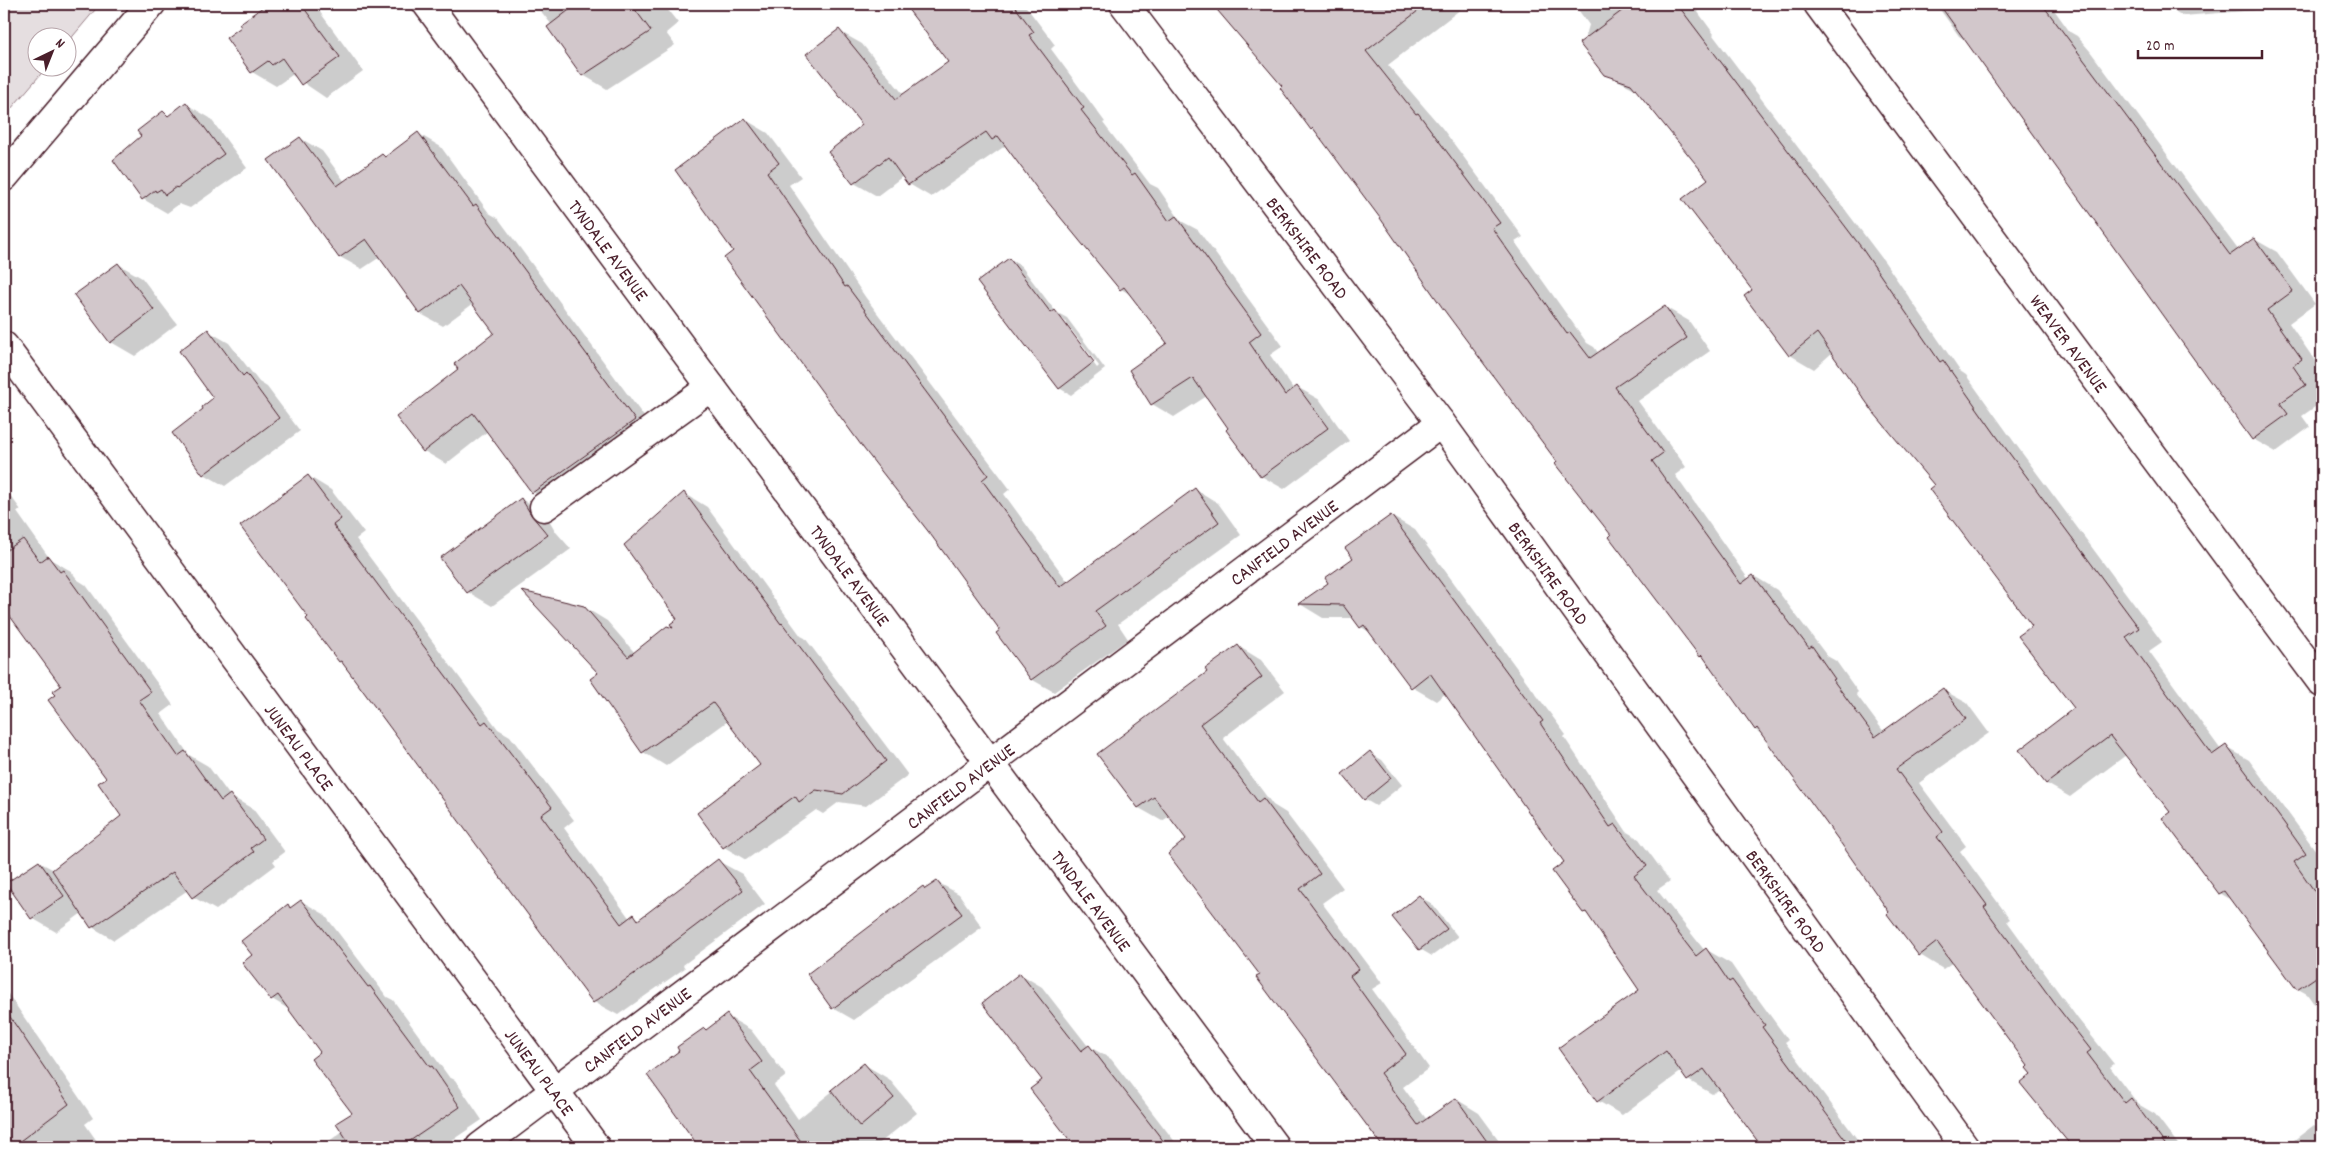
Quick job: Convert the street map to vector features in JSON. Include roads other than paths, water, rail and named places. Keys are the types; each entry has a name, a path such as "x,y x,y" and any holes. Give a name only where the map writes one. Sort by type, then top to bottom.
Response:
{"street":[{"path":"4,177 151,4"},
{"name":"TYNDALE AVENUE","path":"427,4 1275,1147"},
{"name":"BERKSHIRE ROAD","path":"1124,4 1441,423 1965,1147"},
{"name":"WEAVER AVENUE","path":"1818,4 2322,683"},
{"name":"JUNEAU PLACE","path":"4,346 596,1147"},
{"path":"544,507 711,387"},
{"name":"CANFIELD AVENUE","path":"480,1147 1441,423"}]}
